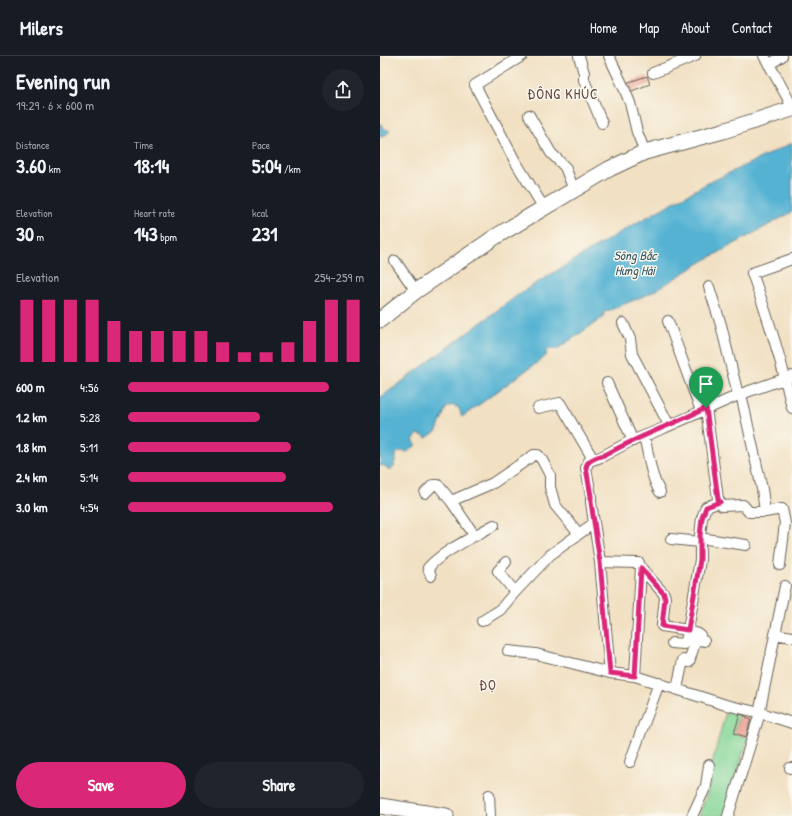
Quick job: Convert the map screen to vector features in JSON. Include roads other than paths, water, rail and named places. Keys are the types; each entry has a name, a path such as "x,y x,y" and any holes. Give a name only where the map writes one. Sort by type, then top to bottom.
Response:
{"street":[{"path":"522,56 475,85 515,161 544,208"},
{"path":"578,56 584,73 584,80 602,123"},
{"path":"609,56 630,103 637,132 645,152"},
{"path":"654,74 695,56"},
{"path":"380,320 416,291 495,237 609,169 645,152 722,130 792,107 766,60 782,56"},
{"path":"529,115 551,153 564,167 574,190"},
{"path":"792,258 752,273 789,377 792,408"},
{"path":"395,261 416,291"},
{"path":"709,287 721,325 739,394 762,489 765,512"},
{"path":"668,321 704,410 718,499 722,506 743,505 749,512 765,512 782,509 789,523 780,566"},
{"path":"623,323 630,340 632,354 669,426"},
{"path":"614,670 586,468 587,464 593,459 601,457 633,440 669,426 739,394 789,377"},
{"path":"607,383 633,440"},
{"path":"538,408 560,402 593,459"},
{"path":"644,436 655,484 660,492"},
{"path":"451,501 493,482 534,455 538,455 550,475 550,487 555,505 579,534"},
{"path":"424,493 433,485 438,485 475,536"},
{"path":"672,643 684,644 686,642 700,560 702,518 706,507 720,502"},
{"path":"482,621 500,610 550,555 594,523"},
{"path":"431,576 428,568 432,564 494,525"},
{"path":"671,539 700,540 746,545"},
{"path":"506,562 498,571 515,592"},
{"path":"600,562 639,563 641,568 664,594 665,598 662,626 688,630 702,638 696,639 689,662 683,660 677,689"},
{"path":"635,676 641,568"},
{"path":"728,816 758,712 785,586"},
{"path":"775,634 792,637"},
{"path":"508,651 536,654 614,670 726,705 758,712 792,723"},
{"path":"630,762 659,683"},
{"path":"692,816 706,786 709,765"},
{"path":"489,795 490,816"},
{"path":"380,806 446,816"}],"water":[{"path":"380,123 383,128 390,131 385,136 380,137"},
{"name":"Sông Bắc Hưng Hải","path":"792,143 792,212 700,263 651,293 603,313 604,317 557,349 547,349 546,356 462,417 459,408 452,405 446,408 437,431 426,438 418,434 413,440 416,445 407,452 400,451 396,454 396,461 393,463 395,466 390,470 383,465 380,466 380,398 522,292 622,231 706,184"}],"district":[{"name":"ĐÔNG KHÚC","path":"563,93"},
{"name":"ĐỌ","path":"488,684"}]}
